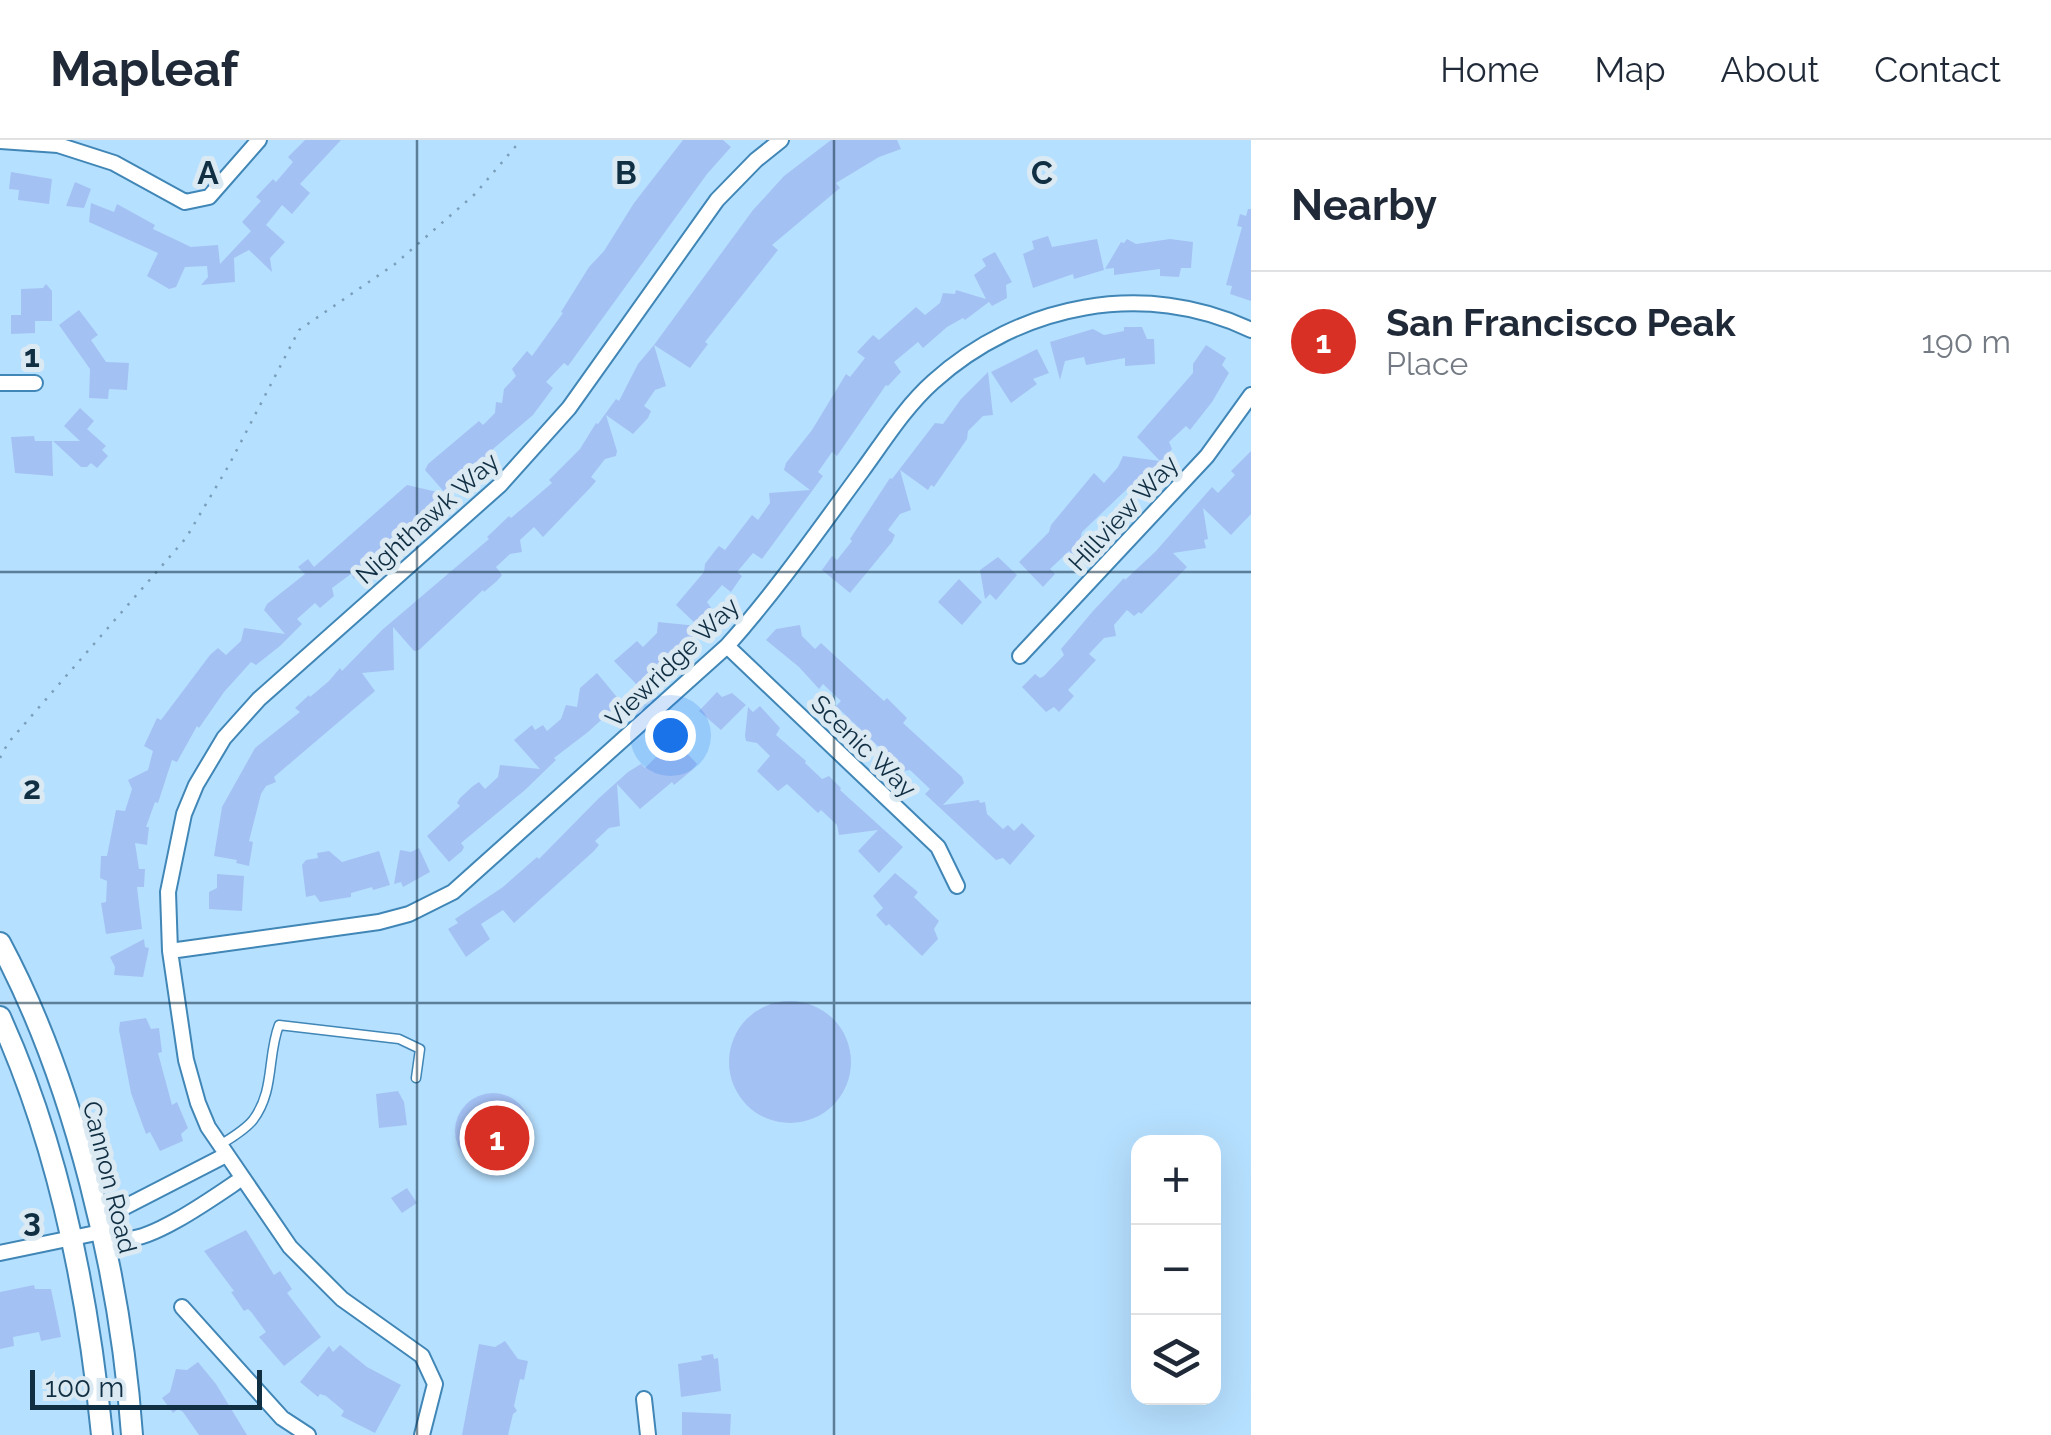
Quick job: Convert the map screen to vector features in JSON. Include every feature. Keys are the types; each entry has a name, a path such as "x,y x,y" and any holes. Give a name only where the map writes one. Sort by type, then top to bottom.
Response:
{"main road":[{"name":"Cannon Road","path":"0,943 40,1029 68,1108 101,1232 132,1435"},
{"name":"Cannon Road","path":"0,1017 40,1120 72,1240 102,1435"}],"street":[{"path":"0,141 58,145 114,163 184,202 209,197 259,140"},
{"name":"Nighthawk Way","path":"422,1435 434,1384 422,1356 342,1299 290,1247 241,1179 198,1104 186,1060 170,951 168,892 184,814 224,738 259,699 500,485 569,408 717,200 780,140"},
{"name":"Viewridge Way","path":"170,951 379,922 409,914 453,892 727,646 764,604 912,403 968,354 1030,321 1058,311 1114,302 1163,304 1222,316 1251,330"},
{"path":"0,383 35,383"},
{"name":"Hillview Way","path":"1020,656 1207,456 1251,395"},
{"name":"Scenic Way","path":"727,646 938,847 958,886"},
{"path":"0,1254 101,1232 121,1210 223,1150"},
{"path":"101,1232 127,1240 145,1234 192,1212 241,1179"},
{"path":"182,1307 282,1418 308,1435"},
{"path":"644,1398 648,1435"}],"lane":[{"path":"223,1150 252,1122 268,1091 274,1039 280,1025 398,1039 420,1048 416,1078"}],"path":[{"path":"0,758 8,743 186,538 230,465 299,330 395,264 475,194 521,140"}],"building":[{"path":"305,140 341,140 300,184 310,193 292,214 282,205 266,225 285,242 270,258 272,272 249,250 234,258 235,282 201,285 208,277 207,266 185,267 176,287 169,289 147,276 158,253 89,222 91,203 114,212 117,204 155,225 153,229 191,247 218,245 220,264 251,231 242,222 261,201 256,197 273,179 276,182 293,162 288,157"},
{"path":"683,140 723,140 731,147 707,174 568,366 564,363 546,382 553,388 533,415 493,449 493,456 481,468 477,464 459,478 463,483 385,554 354,579 351,574 332,588 334,596 320,608 315,603 297,619 302,624 280,646 256,665 251,662 197,726 177,762 172,760 146,827 147,845 135,843 139,869 145,869 144,887 137,887 142,929 106,934 101,903 106,902 107,881 100,878 101,856 107,856 116,810 125,811 132,789 128,780 148,770 153,751 144,746 157,718 161,720 210,655 218,648 226,655 241,641 244,628 285,634 264,610 305,574 298,567 308,559 314,567 407,485 446,494 425,470 428,464 479,421 483,425 495,413 496,402 502,403 504,389 516,376 512,369 527,351 532,356 589,267"},
{"path":"831,140 897,140 901,149 879,157 836,183 840,188 772,245 778,250 705,342 708,344 690,368 654,345 753,210 784,176"},
{"path":"11,172 52,179 49,204 18,200 19,190 9,189"},
{"path":"75,182 91,189 84,208 66,206"},
{"path":"1248,209 1251,301 1230,294 1232,286 1226,285 1242,227 1237,226 1240,214 1246,216"},
{"path":"1048,236 1052,247 1097,239 1104,270 1074,279 1073,274 1033,288 1023,254 1034,249 1032,241"},
{"path":"1127,239 1136,244 1170,239 1193,242 1191,268 1181,268 1179,277 1160,276 1160,269 1114,275 1114,268 1105,269 1121,242"},
{"path":"995,252 1012,282 1006,285 1007,298 992,306 989,302 965,320 947,327 923,348 918,342 894,362 901,372 886,385 837,456 832,452 818,472 823,476 762,559 753,553 737,572 742,576 731,592 722,585 707,602 716,615 638,686 614,661 637,641 643,647 657,633 658,622 698,626 676,605 704,572 714,552 719,546 725,550 752,515 758,520 770,503 769,493 810,490 784,470 786,463 812,430 846,374 850,377 865,358 857,352 873,335 879,340 916,307 925,315 940,303 943,293 955,294 956,290 986,299 974,275 986,266 982,259"},
{"path":"46,284 52,291 52,321 35,321 35,333 11,334 11,315 21,315 21,289 43,288"},
{"path":"79,310 98,335 91,340 106,362 129,363 127,390 109,389 108,399 89,398 90,369 59,325"},
{"path":"1124,327 1142,327 1147,339 1154,339 1155,364 1125,366 1125,358 1086,365 1084,357 1065,361 1060,380 1050,342 1093,329 1104,335 1124,331"},
{"path":"654,345 666,386 655,390 644,406 651,411 633,434 606,415 616,456 605,459 591,477 596,481 591,487 543,537 534,527 520,540 522,552 510,554 496,567 502,575 497,581 419,650 414,651 393,627 394,670 362,673 375,691 274,777 276,782 266,786 261,794 249,841 253,842 249,866 214,856 222,807 255,748 300,712 295,708 340,668 342,671 382,630 489,539 509,516 552,483 549,480 580,449 616,399 619,401 638,364"},
{"path":"1206,345 1226,358 1222,365 1229,373 1212,402 1190,430 1186,426 1169,442 1172,449 1145,480 1130,492 1127,489 1082,532 1086,541 1073,555 1069,551 1050,569 1055,574 1043,587 1019,562 1049,532 1094,473 1104,483 1123,456 1160,461 1137,437 1193,373 1193,364"},
{"path":"1037,349 1049,373 1033,379 1037,384 1011,403 991,372"},
{"path":"988,372 993,415 983,416 968,431 967,439 934,487 931,485 928,490 900,470 911,510 900,514 888,530 895,535 892,542 850,593 822,570 832,556 837,560 852,541 890,478 935,423 943,424"},
{"path":"80,408 94,421 87,429 106,446 102,450 108,456 97,468 91,463 81,467 53,441 80,441 64,426"},
{"path":"34,436 35,441 52,441 53,476 15,473 11,437"},
{"path":"1251,451 1251,514 1231,535 1203,508 1206,548 1173,553 1187,567 1141,614 1134,616 1127,610 1114,625 1116,636 1104,638 1089,654 1096,660 1068,690 1074,696 1059,712 1054,707 1046,712 1022,687 1035,674 1044,676 1064,655 1061,649 1093,611 1156,551 1212,487 1218,493 1235,475 1231,471"},
{"path":"998,557 1017,575 996,600 990,594 985,599 980,570"},
{"path":"959,579 982,602 962,625 938,602"},
{"path":"800,625 802,636 815,649 821,643 884,701 887,698 907,718 903,723 962,777 964,783 943,805 985,802 987,814 1003,829 1008,825 1014,831 1022,823 1035,836 1010,865 1003,858 996,860 925,794 930,789 910,770 904,771 836,706 841,701 823,684 819,689 766,640 776,629"},
{"path":"597,673 621,702 461,843 462,851 449,862 427,836 460,806 460,798 473,786 479,782 485,789 498,777 500,765 540,769 514,740 532,725 535,730 543,725 547,731 561,719 566,705 577,707 580,688"},
{"path":"717,692 722,697 732,693 746,705 721,730 699,711"},
{"path":"760,706 780,728 776,735 822,779 829,776 903,847 879,873 858,851 878,830 839,835 837,825 821,810 818,813 787,784 778,791 757,771 770,756 757,743 746,741 745,736 748,707 753,712"},
{"path":"674,739 697,764 691,771 640,809 617,784 620,826 609,828 595,841 599,845 594,851 514,923 503,910 481,924 490,939 466,957 448,929 458,923 455,919 539,859 628,772 641,764 645,768"},
{"path":"419,848 430,872 403,887 401,882 394,884 400,850 411,852"},
{"path":"329,851 342,862 379,851 390,885 320,902 315,895 306,897 302,865 318,858 317,853"},
{"path":"895,873 918,892 914,897 939,921 934,929 938,939 922,956 876,915 883,908 873,896"},
{"path":"217,874 244,876 242,911 209,909 209,892 217,888"},
{"path":"144,939 145,947 149,948 143,977 114,975 110,957"},
{"path":"790,1001 813,1006 833,1019 846,1039 851,1062 846,1085 833,1105 813,1118 790,1123 767,1118 747,1105 734,1085 729,1062 734,1039 747,1019 767,1006"},
{"path":"146,1018 151,1029 159,1028 162,1052 158,1053 172,1105 177,1102 188,1128 181,1134 183,1141 160,1151 150,1132 146,1134 131,1093 119,1030 120,1022"},
{"path":"398,1091 407,1125 379,1128 376,1094"},
{"path":"493,1093 520,1104 531,1131 520,1158 493,1169 466,1158 455,1131 466,1104"},
{"path":"407,1188 417,1203 402,1213 391,1198"},
{"path":"246,1230 274,1275 280,1271 292,1289 287,1293 321,1337 284,1366 259,1337 266,1332 248,1309 244,1311 204,1251"},
{"path":"34,1285 35,1289 51,1289 61,1337 41,1341 39,1332 13,1337 14,1346 0,1349 0,1292"},
{"path":"505,1341 518,1359 528,1361 524,1380 520,1379 514,1406 517,1411 508,1435 462,1435 479,1344 495,1347"},
{"path":"340,1345 367,1367 401,1385 375,1433 341,1416 344,1411 326,1396 318,1397 300,1382 329,1346 333,1352"},
{"path":"713,1354 714,1359 718,1358 721,1391 681,1397 678,1364"},
{"path":"198,1362 247,1435 199,1435 183,1412 178,1409 173,1413 162,1398 170,1392 176,1369 187,1370"},
{"path":"682,1412 731,1414 730,1435 682,1435"}],"place":[{"name":"San Francisco Peak","path":"497,1138"}]}
